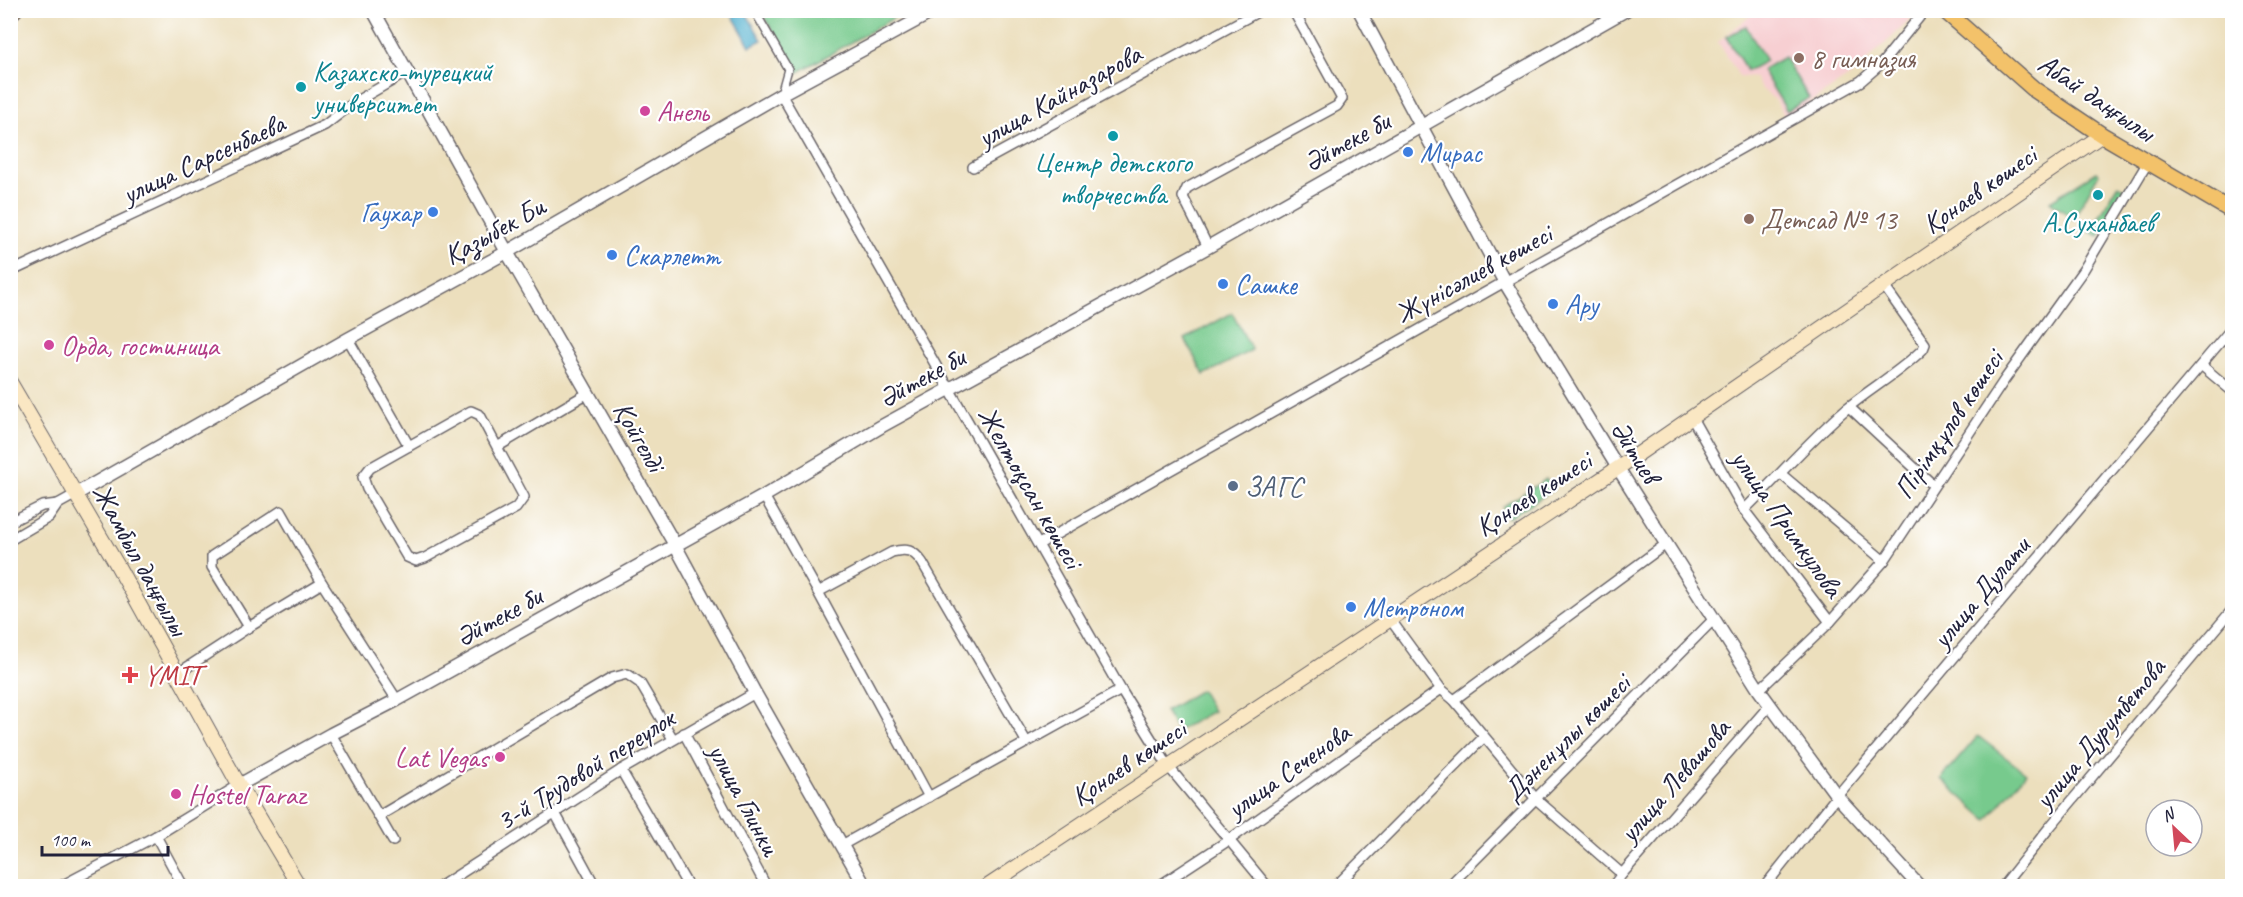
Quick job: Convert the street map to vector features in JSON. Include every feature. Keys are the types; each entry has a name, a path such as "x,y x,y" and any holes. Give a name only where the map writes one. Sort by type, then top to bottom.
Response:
{"main road":[{"name":"Абай даңғылы","path":"1944,10 2035,90 2102,135 2232,212"},
{"name":"Қонаев көшесі","path":"988,886 1618,468 2102,135"},
{"name":"Жамбыл даңғылы","path":"10,382 76,494 239,786 300,886"}],"street":[{"name":"Қойгелді","path":"373,10 865,886"},
{"path":"754,10 788,69 781,94"},
{"name":"Қазыбек Би","path":"76,494 348,339 507,252 781,94 936,10"},
{"name":"улица Кайназарова","path":"973,167 1261,10"},
{"path":"1208,247 1183,197 1187,188 1337,106 1342,99 1293,10"},
{"name":"Әйтиев","path":"1359,10 1504,280 1618,468 1759,690 1838,796 1919,886"},
{"name":"Әйтеке би","path":"239,786 764,496 949,388 1208,247 1626,10"},
{"name":"Жүнісәлиев көшесі","path":"1039,544 1860,81 1883,62 1917,23 1925,10"},
{"name":"улица Сарсенбаева","path":"10,272 325,125 355,102 408,72"},
{"name":"Желтоқсан көшесі","path":"781,94 1121,690 1168,766 1267,886"},
{"name":"Пірімқұлов көшесі","path":"1759,690 1830,622 1884,561 2005,379 2084,270 2148,162"},
{"path":"1744,510 1781,474 1807,444 1849,406 1892,376 1921,352 1924,344 1884,286"},
{"name":"улица Дулати","path":"1765,886 2232,328"},
{"path":"348,339 409,446"},
{"path":"2201,365 2232,391"},
{"path":"497,447 588,393"},
{"path":"1849,406 1933,485"},
{"path":"471,411 480,415 497,447 524,497 516,508 425,558 416,561 407,557 367,489 363,477 370,468 471,411"},
{"name":"улица Примкулова","path":"1692,418 1744,510 1830,622"},
{"name":"улица Примкулова","path":"1781,474 1884,561"},
{"path":"10,522 42,506 58,504 76,494"},
{"path":"764,496 819,592 929,797"},
{"path":"10,540 49,517 58,504"},
{"path":"249,627 212,567 212,556 281,511 322,583 397,700"},
{"path":"1454,700 1666,544"},
{"path":"819,592 892,552 903,549 913,551 922,562 1026,741"},
{"path":"178,676 186,668 249,627 322,583"},
{"name":"улица Дурумбетова","path":"2003,886 2232,609"},
{"name":"Дәненұлы көшесі","path":"1449,886 1714,619"},
{"path":"1390,620 1441,689 1454,700 1536,799 1622,874"},
{"path":"379,816 612,678 627,674 640,683 674,739"},
{"name":"улица Сеченова","path":"1159,886 1229,840 1441,689"},
{"path":"842,845 1121,690"},
{"name":"3-й Трудовой переулок","path":"441,886 621,770 755,693"},
{"name":"улица Левашова","path":"1613,886 1770,705"},
{"name":"улица Глинки","path":"684,733 766,886"},
{"path":"331,734 393,841"},
{"path":"1336,886 1484,737"},
{"path":"621,770 688,886"},
{"path":"62,886 156,836 239,786"},
{"path":"555,813 595,886"},
{"path":"156,836 183,886"}],"shaded area":[{"name":"8 гимназия","path":"1756,11 1903,11 1911,19 1852,75 1786,118 1774,99 1761,88 1755,78 1739,76 1718,42"}],"green space":[{"path":"761,11 906,11 797,73"},
{"path":"1746,26 1766,61 1747,71 1726,37"},
{"path":"1784,57 1809,98 1787,111 1762,70"},
{"path":"2096,172 2099,174 2073,219 2050,201"},
{"path":"2118,185 2127,191 2099,236 2090,232"},
{"path":"1232,313 1252,350 1204,375 1185,339"},
{"path":"1546,479 1553,490 1508,518 1502,507"},
{"path":"1201,690 1213,711 1177,731 1165,711"},
{"path":"1978,736 2026,773 1987,820 1941,779"}],"water":[{"path":"730,11 745,11 762,40 750,46"}],"place":[{"name":"8 гимназия","path":"1799,58"},
{"name":"Казахско-турецкий университет","path":"301,87"},
{"name":"Анель","path":"645,111"},
{"name":"Центр детского творчества","path":"1113,136"},
{"name":"Мирас","path":"1408,152"},
{"name":"А.Суханбаев","path":"2098,195"},
{"name":"Гаухар","path":"433,212"},
{"name":"Детсад № 13","path":"1749,219"},
{"name":"Скарлетт","path":"612,255"},
{"name":"Сашке","path":"1223,284"},
{"name":"Ару","path":"1553,304"},
{"name":"Орда, гостиница","path":"49,345"},
{"name":"ЗАГС","path":"1233,486"},
{"name":"Метроном","path":"1351,607"},
{"name":"YMIT","path":"130,675"},
{"name":"Lat Vegas","path":"500,757"},
{"name":"Hostel Taraz","path":"176,794"}]}
